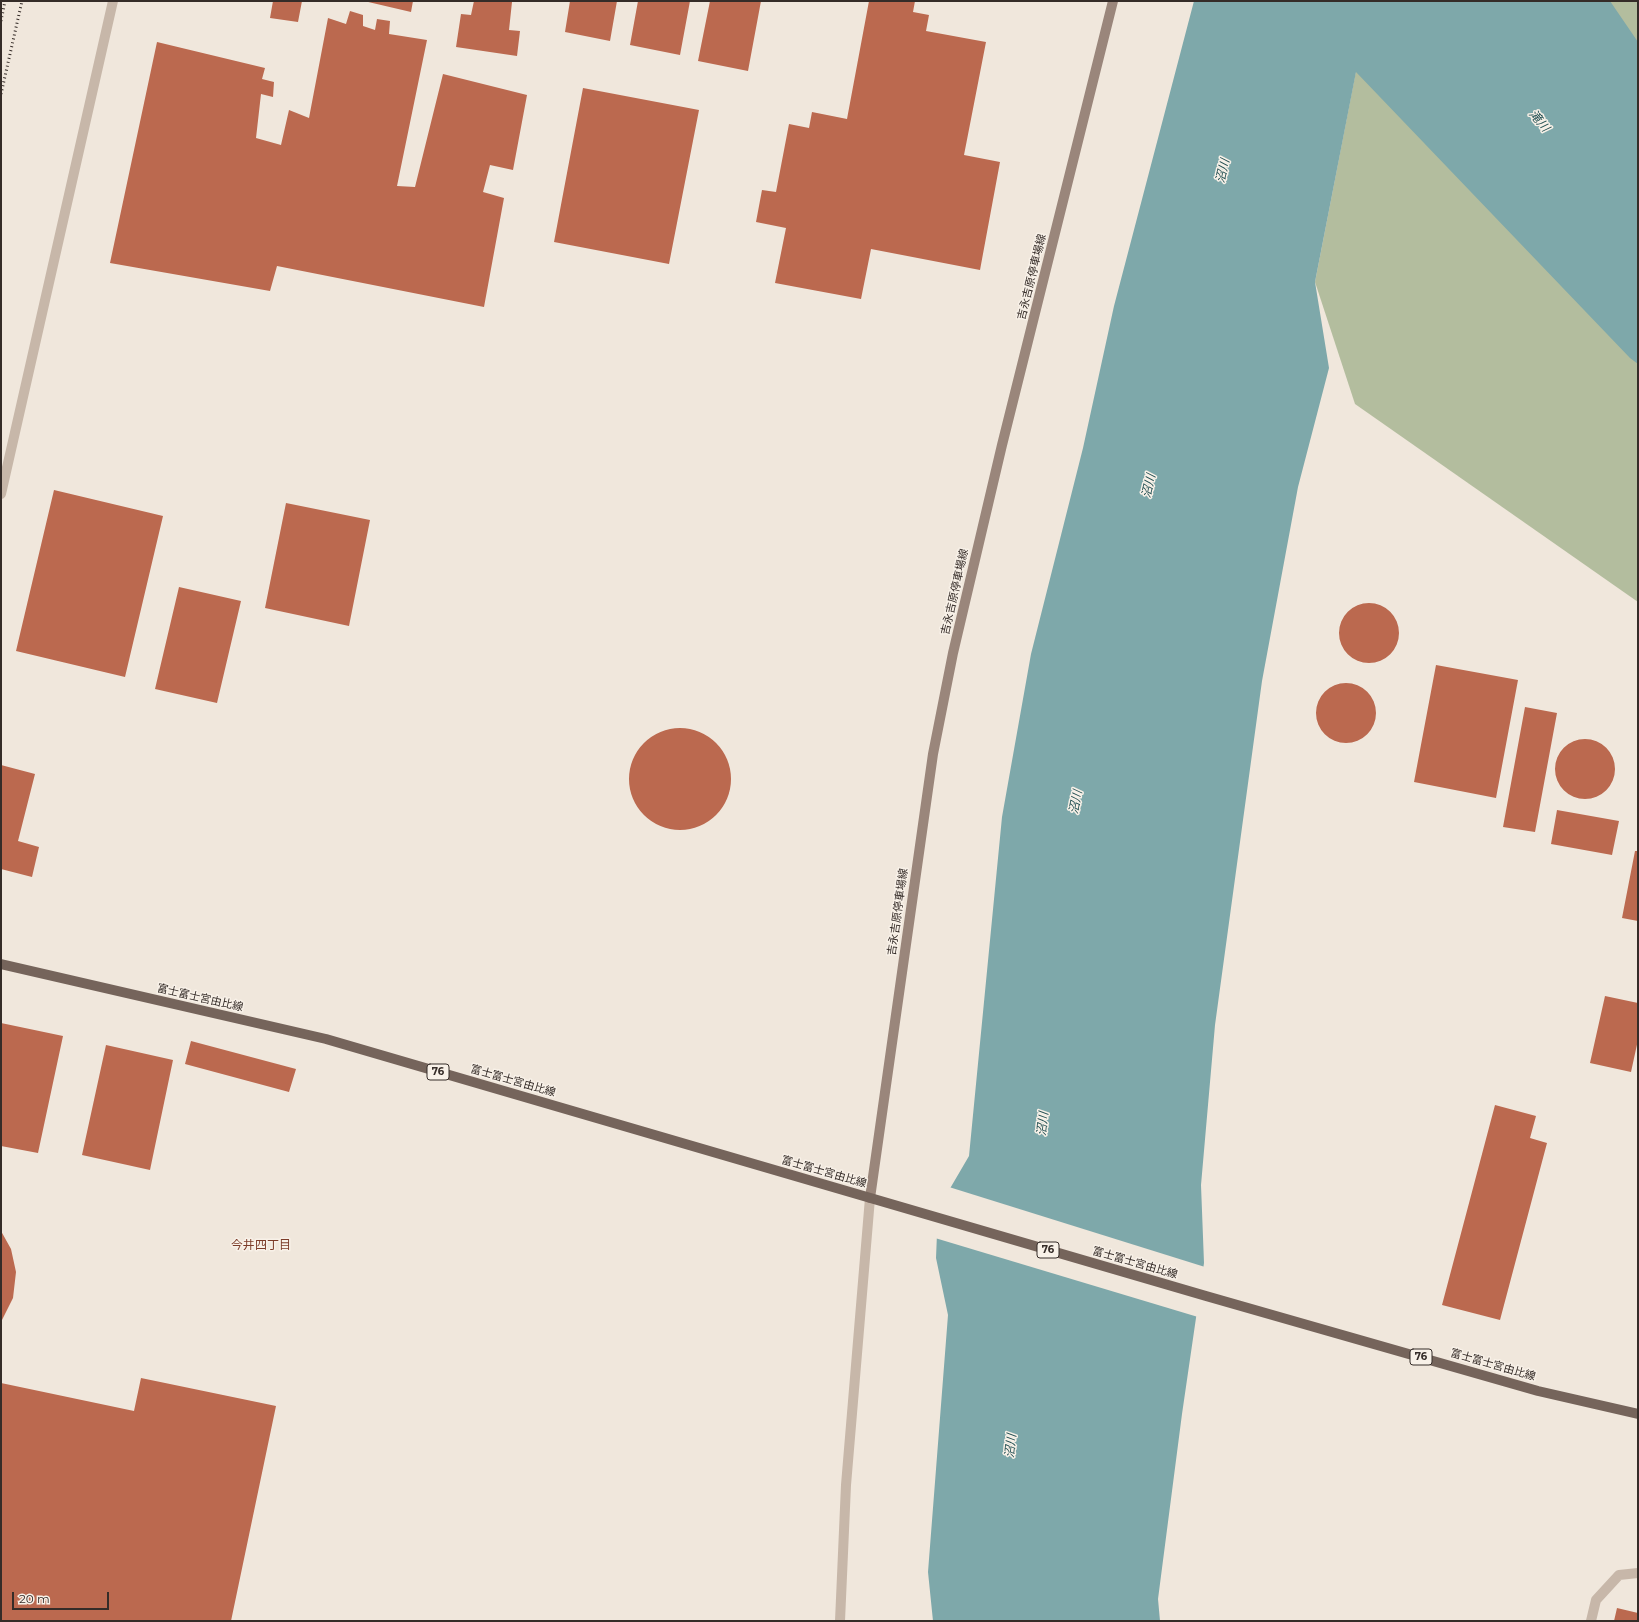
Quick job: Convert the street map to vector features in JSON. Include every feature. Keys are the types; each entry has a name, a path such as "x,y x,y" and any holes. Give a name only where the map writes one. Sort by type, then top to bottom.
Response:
{"main road":[{"name":"吉永吉原停車場線","path":"870,1198 933,754 953,653 1002,445 1113,1"},
{"name":"富士富士宮由比線","path":"1,964 326,1039 1206,1296 1538,1391 1638,1414"}],"street":[{"path":"1,494 113,1"},
{"path":"840,1621 846,1484 870,1198"},
{"path":"1591,1621 1596,1600 1615,1580 1620,1575 1638,1572"}],"green space":[{"path":"1389,1 1638,1 1638,602 1355,404 1315,282 1356,71"}],"water":[{"path":"1194,1 1610,1 1638,42 1638,364 1630,358 1356,72 1315,282 1329,368 1298,487 1262,681 1215,1025 1201,1185 1204,1263 1182,1414 1158,1599 1160,1621 933,1621 928,1572 948,1315 936,1258 938,1209 969,1156 1002,817 1031,654 1083,448 1114,306"}],"pier":[{"path":"949,1187 1205,1267 1198,1317 935,1238 936,1208"}],"building":[{"path":"273,1 302,1 298,22 270,18"},
{"path":"364,1 413,1 411,12"},
{"path":"474,1 512,2 509,30 520,31 517,56 456,47 461,14 471,15"},
{"path":"570,1 617,1 610,41 565,32"},
{"path":"638,1 690,1 680,55 630,45"},
{"path":"710,1 761,1 748,71 698,61"},
{"path":"869,1 915,1 913,12 929,15 926,31 986,42 964,155 1000,162 980,270 871,249 861,299 775,283 786,228 756,222 762,190 776,192 789,124 809,128 812,112 847,119"},
{"path":"350,11 363,15 363,26 375,30 377,19 390,21 389,34 427,40 397,186 415,187 443,74 527,95 513,170 490,165 483,192 504,198 484,307 277,266 270,291 110,263 157,42 265,68 262,79 274,82 273,97 261,94 256,138 281,145 289,110 309,118 328,18 346,24"},
{"path":"583,88 699,110 669,264 554,242"},
{"path":"54,490 163,516 125,677 16,651"},
{"path":"286,503 370,520 349,626 265,608"},
{"path":"179,587 241,601 217,703 155,689"},
{"path":"1363,603 1375,603 1386,608 1394,616 1399,627 1397,645 1386,658 1375,663 1363,663 1352,658 1344,650 1339,639 1339,627 1344,616 1352,608"},
{"path":"1436,665 1518,680 1496,798 1414,782"},
{"path":"1340,683 1352,683 1363,688 1371,696 1376,707 1374,725 1363,738 1352,743 1340,743 1329,738 1321,730 1316,719 1316,707 1321,696 1329,688"},
{"path":"1525,707 1557,713 1535,832 1503,827"},
{"path":"680,728 699,732 716,743 727,760 731,779 727,798 716,815 699,826 680,830 661,826 644,815 633,798 629,779 633,760 644,743 661,732"},
{"path":"1585,739 1602,744 1610,752 1615,769 1610,786 1602,794 1585,799 1568,794 1560,786 1555,769 1560,752 1568,744"},
{"path":"1,765 35,774 18,841 39,847 32,877 1,869"},
{"path":"1557,810 1619,821 1612,855 1551,844"},
{"path":"1635,851 1638,851 1638,921 1622,918"},
{"path":"1605,996 1638,1003 1638,1040 1631,1072 1590,1063"},
{"path":"1,1023 63,1036 38,1153 1,1146"},
{"path":"191,1041 296,1069 289,1092 185,1064"},
{"path":"106,1045 173,1060 150,1170 82,1155"},
{"path":"1495,1105 1536,1116 1530,1138 1547,1143 1500,1320 1442,1305"},
{"path":"1,1231 11,1249 16,1272 13,1298 1,1322"},
{"path":"141,1378 276,1406 231,1621 1,1621 1,1383 134,1411"},
{"path":"1617,1608 1638,1613 1638,1621 1614,1621"}],"railway":[{"path":"1,21 5,1"},
{"path":"1,94 22,1"}],"district":[{"name":"今井四丁目","path":"261,1245"}],"water label":[{"name":"滝川","path":"1539,121"},
{"name":"沼川","path":"1223,171"},
{"name":"沼川","path":"1149,486"},
{"name":"沼川","path":"1076,802"},
{"name":"沼川","path":"1043,1124"},
{"name":"沼川","path":"1011,1446"}]}
